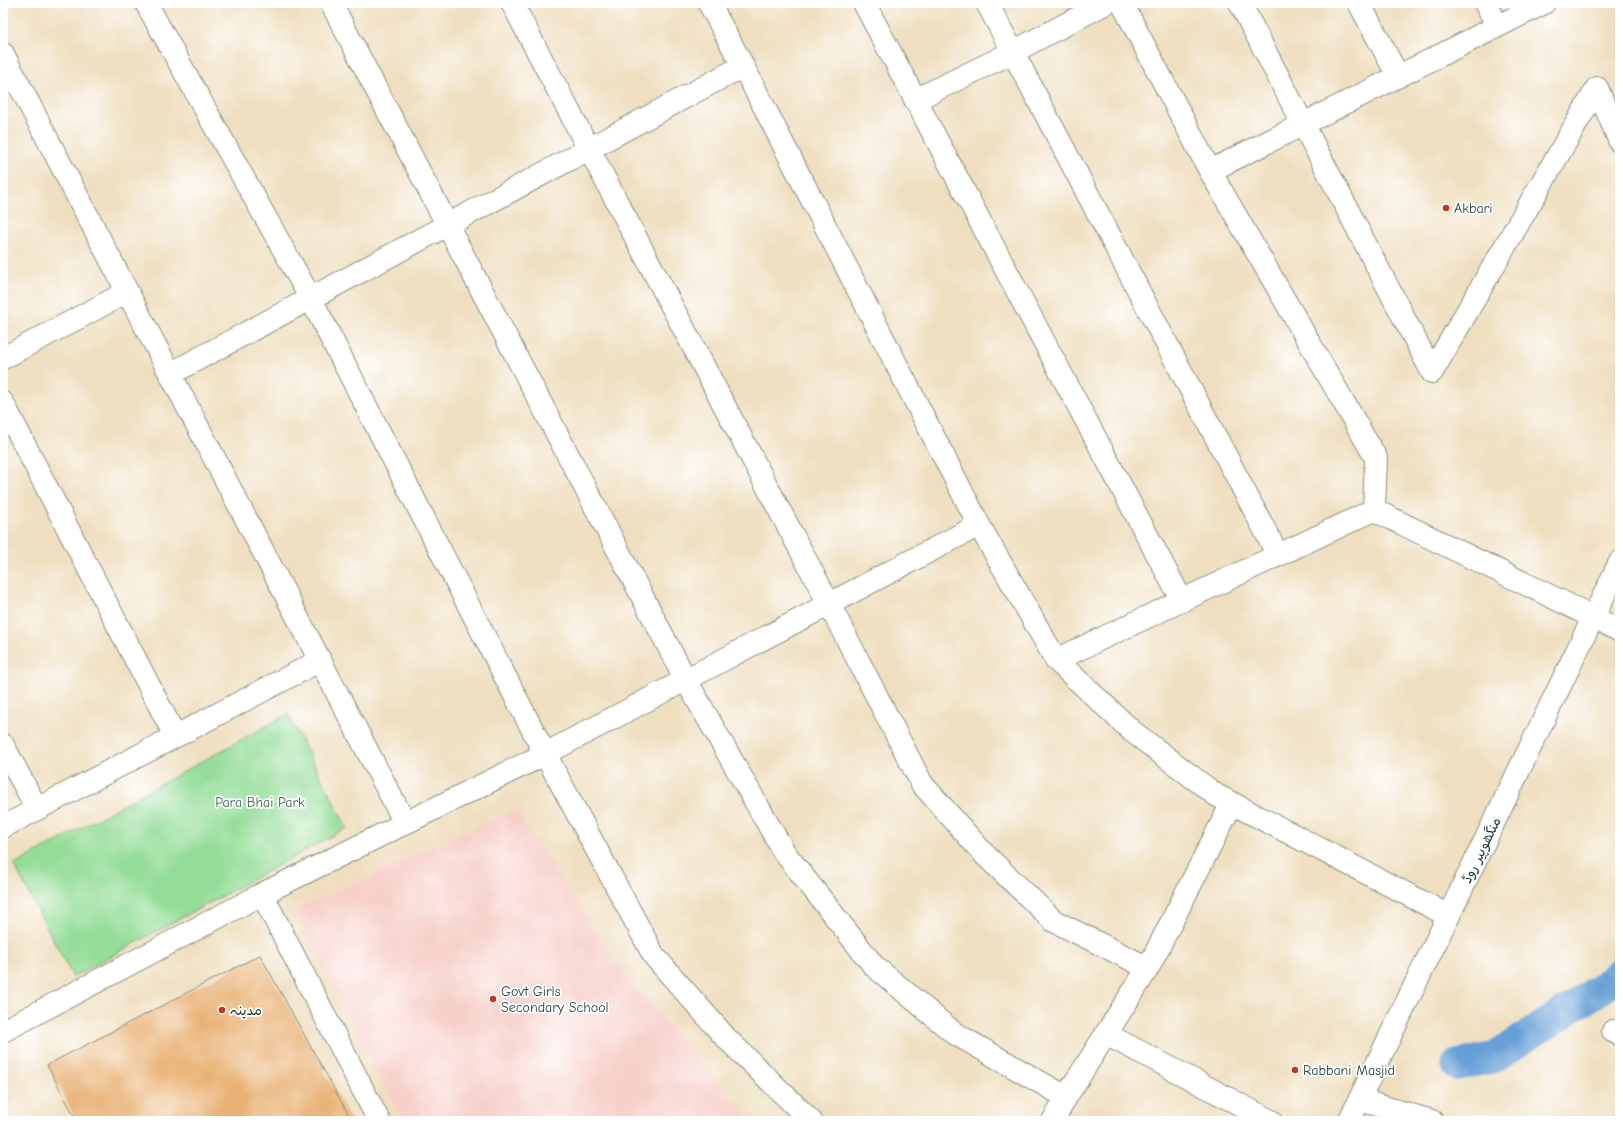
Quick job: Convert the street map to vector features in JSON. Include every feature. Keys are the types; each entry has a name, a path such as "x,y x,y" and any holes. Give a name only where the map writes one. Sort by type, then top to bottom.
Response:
{"street":[{"path":"146,3 311,298 546,754 654,956 726,1038 812,1121"},
{"path":"331,3 686,680 784,852 874,966 954,1033 1066,1096"},
{"path":"512,3 829,604 922,784 984,854 1054,921 1148,968"},
{"path":"709,3 743,66 978,525 1056,660 1133,732 1216,795 1449,916"},
{"path":"864,3 1182,601"},
{"path":"987,3 1278,556"},
{"path":"915,100 1013,52 1106,3"},
{"path":"1122,3 1210,171 1376,458 1374,510"},
{"path":"1240,3 1432,372 1597,88 1620,142"},
{"path":"1359,3 1398,76"},
{"path":"1485,3 1498,26"},
{"path":"1210,171 1544,3"},
{"path":"3,54 405,823"},
{"path":"170,374 743,66"},
{"path":"3,358 127,292"},
{"path":"3,403 175,736"},
{"path":"1056,660 1374,510"},
{"path":"1374,510 1620,631"},
{"path":"3,1031 262,894 546,754 978,525"},
{"name":"منگھوپیر روڈ","path":"1349,1121 1593,617 1617,575"},
{"path":"3,827 319,661"},
{"path":"3,745 37,809"},
{"path":"1053,1121 1066,1096 1148,968 1232,803"},
{"path":"262,894 379,1121"},
{"path":"1106,1034 1271,1121"},
{"path":"1360,1100 1432,1121"}],"shaded area":[{"name":"Govt Girls Secondary School","path":"515,810 614,959 679,1038 751,1121 402,1121 293,910"}],"green space":[{"name":"Para Bhai Park","path":"288,714 347,828 73,977 14,865"}],"building":[{"name":"مدینہ","path":"260,955 352,1121 77,1121 47,1065"}],"waterway":[{"path":"1457,1065 1495,1057 1599,990 1620,973"}],"place":[{"name":"Akbari","path":"1446,208"},
{"name":"Govt Girls Secondary School","path":"493,999"},
{"name":"مدینہ","path":"222,1010"},
{"name":"Rabbani Masjid","path":"1295,1070"}]}
